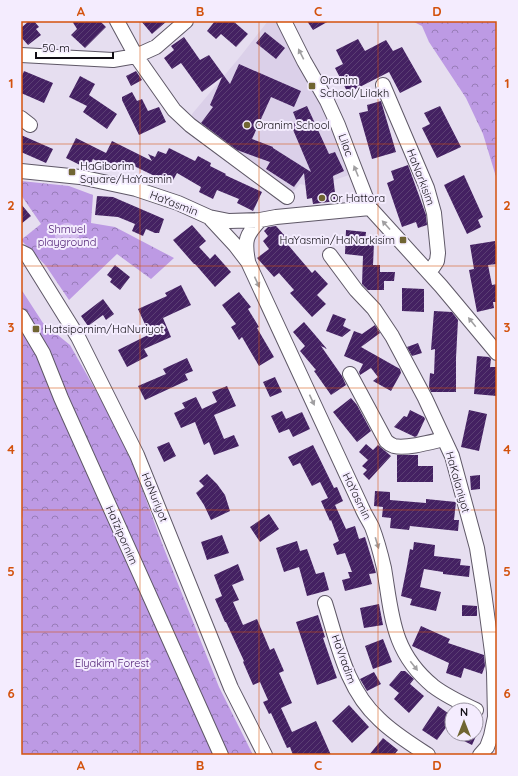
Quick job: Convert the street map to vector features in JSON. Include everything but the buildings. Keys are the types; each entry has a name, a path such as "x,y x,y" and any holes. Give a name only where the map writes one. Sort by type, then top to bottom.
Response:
{"street":[{"path":"117,21 136,56 174,110 190,125 287,197"},
{"path":"21,55 113,60 136,56 156,47 186,21"},
{"name":"Lilac","path":"284,21 304,61 327,101 338,125 370,208"},
{"name":"HaNarkisim","path":"383,85 427,188 434,213 438,253 437,261 428,271"},
{"name":"HaYasmin","path":"21,171 80,177 136,189 178,203 209,217 229,221 260,220 276,217 370,208"},
{"path":"370,208 428,271 497,353"},
{"name":"HaYasmin","path":"209,217 236,245 248,262 372,528 378,545 390,612 396,636 405,654 416,670 434,686 460,702"},
{"name":"HaYasmin","path":"248,262 245,246 247,238 251,230 260,220"},
{"name":"HaNuriyot","path":"21,252 28,255 78,337 137,454 231,688 265,755"},
{"name":"HaKalaniyot","path":"330,255 356,290 374,309 392,336 411,370 452,456 477,548 489,621 494,672 496,717"},
{"name":"HaTzipornim","path":"21,316 43,353 60,398 221,755"},
{"path":"350,374 386,441 393,446 414,446 444,439"},
{"name":"HaVradim","path":"325,603 346,671 365,703 378,718 395,733 428,755"},
{"name":"HaYasmin","path":"484,713 496,717"},
{"path":"480,755 487,747 496,717"}],"shaded area":[{"path":"268,21 276,21 324,111 352,174 314,187 300,184 292,193 193,121 192,114"}],"green space":[{"path":"412,21 497,21 497,180 483,134 466,98 429,42 422,26"},
{"path":"21,181 69,186 93,195 91,223 115,227 174,258 151,279 117,254 69,300 46,266 21,240 41,224 21,195"},
{"name":"Shmuel playground","path":"67,223 76,226 79,235 76,244 67,247 58,244 55,235 58,226"},
{"name":"Elyakim Forest","path":"21,289 43,323 70,345 125,442 163,546 219,687 253,755 21,755 21,520 23,521 21,511"}],"place":[{"name":"Oranim School/Lilakh","path":"312,86"},
{"name":"Oranim School","path":"247,125"},
{"name":"HaGiborim Square/HaYasmin","path":"72,172"},
{"name":"Or Hattora","path":"322,198"},
{"name":"HaYasmin/HaNarkisim","path":"403,240"},
{"name":"Hatsipornim/HaNuriyot","path":"36,329"}]}
